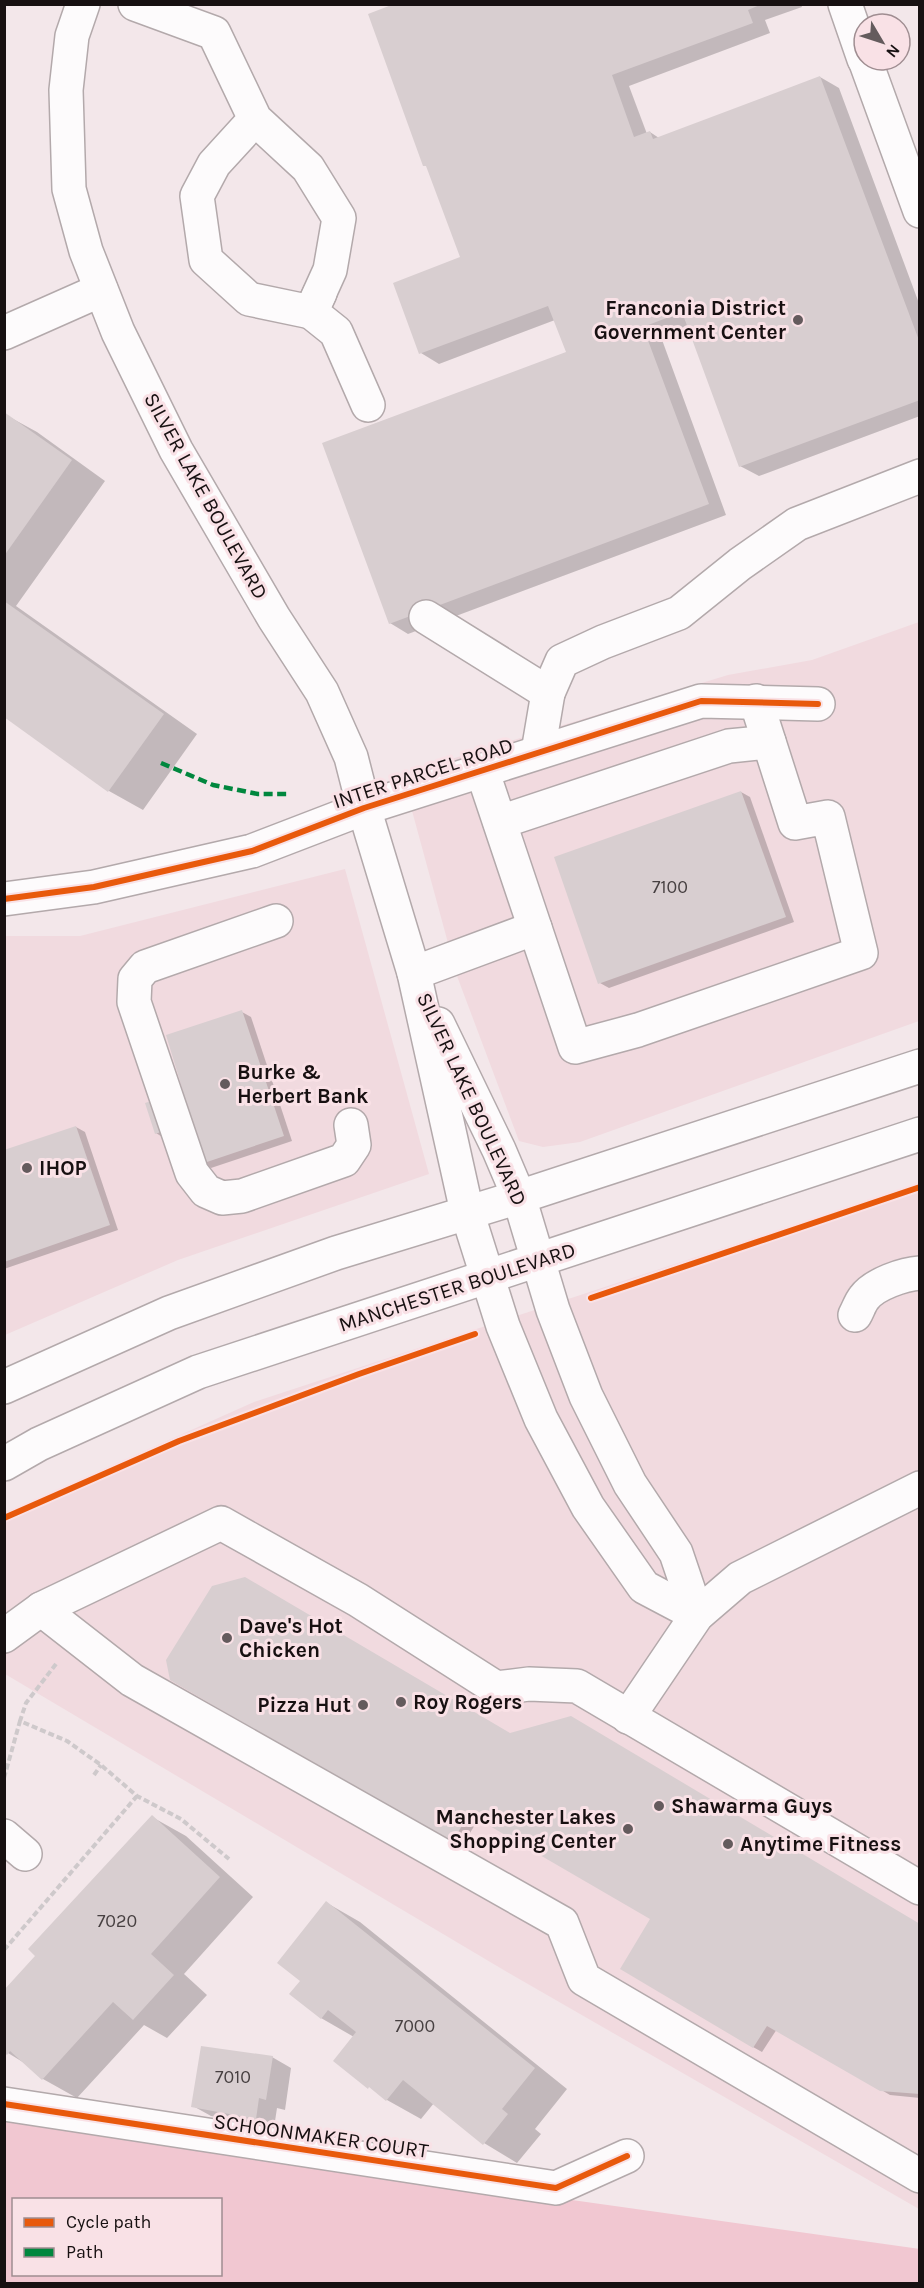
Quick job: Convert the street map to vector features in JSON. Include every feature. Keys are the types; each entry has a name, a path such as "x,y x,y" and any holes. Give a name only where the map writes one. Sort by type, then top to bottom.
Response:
{"street":[{"name":"SILVER LAKE BOULEVARD","path":"83,4 72,36 66,90 69,189 86,251 118,332 176,450 274,618 322,692 351,757 414,974 467,1212 503,1326 541,1419 588,1507 644,1587 697,1616"},
{"path":"135,4 214,33 255,119 308,168 339,218 330,270 311,312"},
{"path":"845,4 852,24"},
{"path":"869,72 920,211"},
{"path":"255,119 214,164 197,196 206,260 249,299 311,312 336,332 368,405"},
{"path":"4,333 101,290"},
{"path":"538,752 548,693 562,661 603,642 679,613 740,564 797,524 920,476"},
{"path":"426,617 548,693"},
{"name":"INTER PARCEL ROAD","path":"4,899 94,887 252,851 364,808 701,701 818,704"},
{"path":"482,770 574,1047 638,1030 861,953 828,817 795,823 756,701"},
{"path":"500,822 729,746 769,742"},
{"path":"276,921 145,967 135,979 134,1002 192,1173 206,1191 222,1198 242,1196 344,1160 354,1145 351,1125"},
{"path":"414,974 535,927"},
{"name":"SILVER LAKE BOULEVARD","path":"414,974 499,1150 519,1197 553,1310 586,1396 630,1484 676,1553 697,1616"},
{"path":"4,1387 169,1313 336,1253 519,1197 920,1066"},
{"name":"MANCHESTER BOULEVARD","path":"4,1464 39,1444 198,1372 920,1134"},
{"path":"855,1315 864,1297 871,1292 904,1274 920,1273"},
{"path":"628,1717 697,1616 740,1578 920,1488"},
{"path":"4,1636 41,1609 221,1523 358,1600 496,1688 530,1684 577,1686 920,1888"},
{"path":"41,1609 132,1680 562,1923 584,1978 920,2176"},
{"name":"SCHOONMAKER COURT","path":"4,2104 556,2188 627,2156"}],"path":[{"path":"4,1778 26,1703 61,1656"},
{"path":"20,1721 67,1741 101,1765 137,1796 181,1819 229,1859"},
{"path":"94,1775 101,1765"},
{"path":"4,1950 137,1796"}],"shaded area":[{"path":"919,622 919,1021 580,1142 543,1147 519,1141 457,976 402,774 728,675 812,660"},
{"path":"345,869 429,1174 178,1260 5,1335 5,936 80,936"},
{"path":"919,1184 919,2209 514,1976 5,1674 5,1520 48,1494 254,1402"},
{"path":"5,2120 920,2249 919,2284 5,2284"}],"building":[{"name":"Franconia District Government Center","path":"394,4 762,4 748,10 753,23 612,75 634,137 650,131 653,139 820,76 920,343 920,400 739,467 682,312 643,327 709,504 389,624 322,443 566,352 548,306 419,354 393,283 460,257 426,166 423,166 368,14"},
{"path":"4,412 72,460 4,556"},
{"path":"4,601 164,714 108,792 4,717"},
{"path":"741,791 786,917 598,984 554,857"},
{"path":"242,1010 284,1136 201,1164 187,1123 155,1134 145,1103 183,1091 166,1035"},
{"path":"76,1126 110,1225 4,1262 4,1150"},
{"name":"Manchester Lakes Shopping Center","path":"245,1577 510,1733 571,1716 920,1924 920,2094 880,2091 767,2026 753,2048 620,1969 650,1919 469,1814 451,1844 170,1680 166,1660 212,1586"},
{"path":"152,1815 220,1877 151,1954 174,1975 133,2020 113,2002 42,2080 10,2051 7,2055 4,2052 4,1990 35,1956 28,1949"},
{"path":"326,1901 535,2068 502,2109 508,2114 483,2145 403,2080 386,2101 369,2087 368,2089 333,2061 356,2032 328,2010 321,2019 289,1994 300,1981 277,1963"},
{"path":"201,2046 273,2056 266,2100 259,2098 256,2119 191,2107"}],"marked path":[{"path":"161,763 213,785 258,794 290,794"}],"cycle path":[{"path":"4,899 94,887 252,851 364,808 701,701 818,704"},
{"path":"591,1298 920,1187"},
{"path":"4,1518 179,1441 359,1374 475,1334"},
{"path":"4,2104 556,2188 627,2156"}],"place":[{"name":"Franconia District Government Center","path":"798,320"},
{"name":"Burke & Herbert Bank","path":"225,1084"},
{"name":"IHOP","path":"27,1168"},
{"name":"Dave's Hot Chicken","path":"227,1638"},
{"name":"Roy Rogers","path":"401,1702"},
{"name":"Pizza Hut","path":"363,1705"},
{"name":"Shawarma Guys","path":"659,1806"},
{"name":"Manchester Lakes Shopping Center","path":"628,1829"},
{"name":"Anytime Fitness","path":"728,1844"}]}
